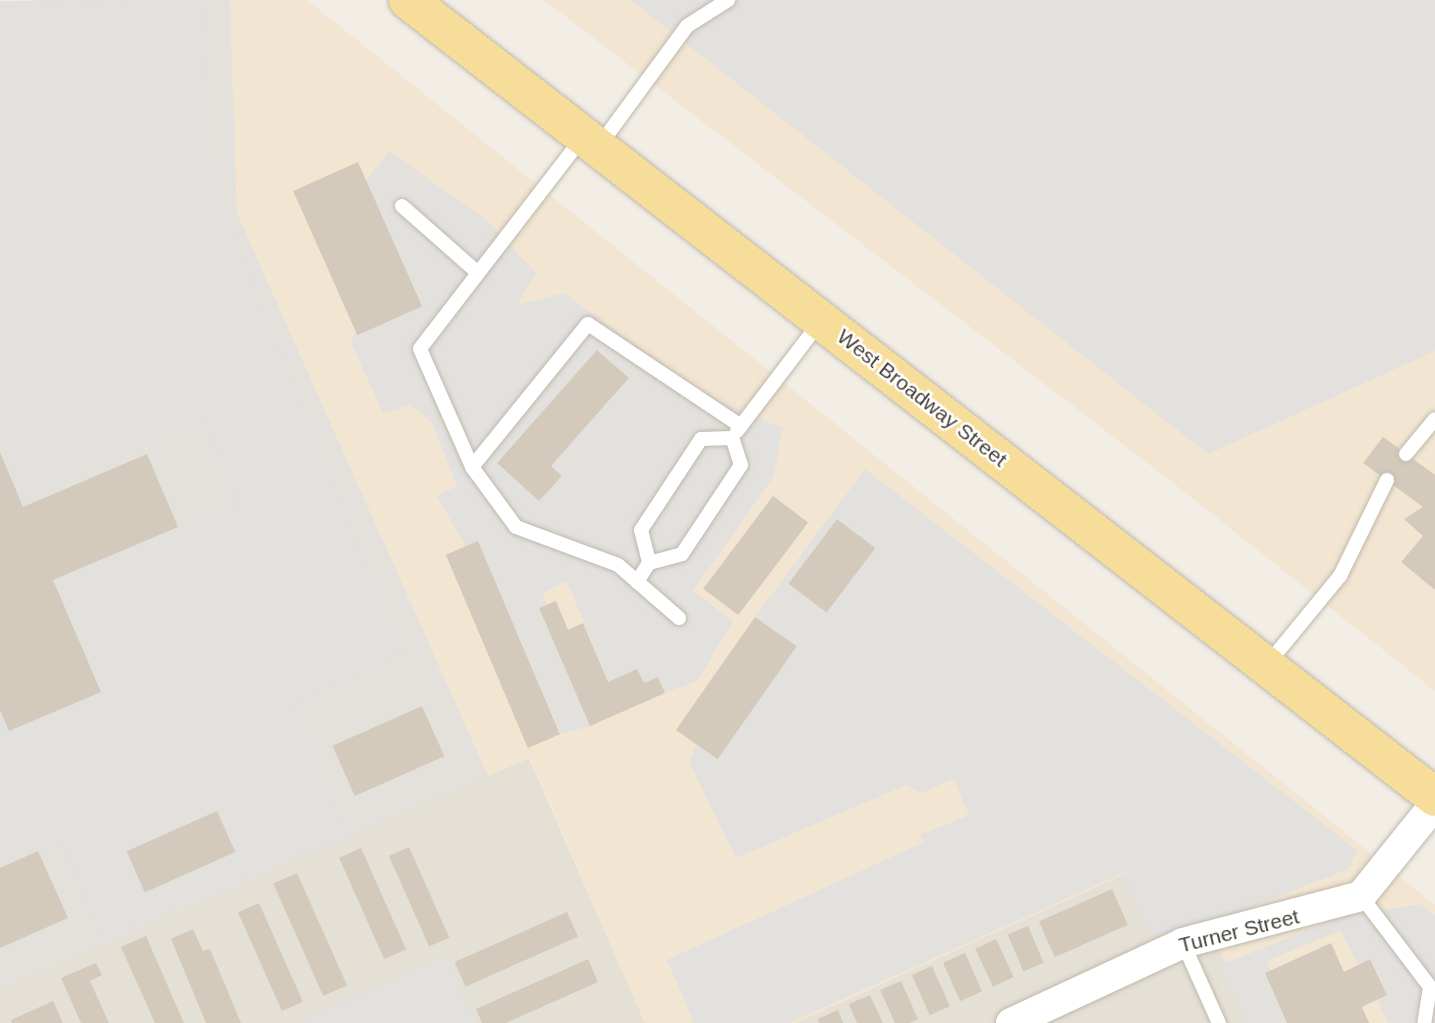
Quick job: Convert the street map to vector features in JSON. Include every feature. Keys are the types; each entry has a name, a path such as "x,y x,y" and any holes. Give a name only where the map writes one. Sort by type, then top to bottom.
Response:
{"main road":[{"name":"West Broadway Street","path":"408,0 1435,797"}],"street":[{"path":"1362,896 1435,804"},
{"name":"Turner Street","path":"1011,1023 1182,943 1362,896"}],"lane":[{"path":"679,618 618,565 516,527 472,467 420,349 478,273 687,26 728,0"},
{"path":"402,206 478,273"},
{"path":"649,563 641,530 701,439 737,432 821,321"},
{"path":"472,467 588,324 737,432 741,465 697,532 682,554 649,563 637,582"},
{"path":"1406,454 1435,419"},
{"path":"1266,666 1340,576 1387,480"},
{"path":"1362,896 1432,986 1424,1023"},
{"path":"1182,943 1219,1023"}],"shaded area":[{"path":"34,0 230,0 237,213 488,776 0,989 0,39"},
{"path":"207,0 201,94 216,193 401,654 291,702 344,835 103,939 61,840 0,868 0,710 9,731 101,692 53,580 240,504 203,417 19,497 0,456 0,1","holes":["217,811 234,852 127,851"]},
{"path":"230,0 307,0 1435,905 1435,1023 1253,1023 1174,852 796,1023 645,1023 530,758 488,776 237,213"},
{"path":"544,0 1435,0 1435,691 1163,475"},
{"path":"631,0 1435,0 1435,351 1208,454"},
{"path":"389,151 485,219 536,273 517,305 564,293 704,394 782,428 774,476 693,591 733,621 697,681 665,693 659,677 644,683 637,669 608,682 567,581 543,593 547,605 539,608 590,726 561,734 478,542 466,547 437,496 457,486 432,422 410,405 383,413 351,342 356,332 423,306 366,181","holes":["598,350 629,379 551,466 562,476 539,501 497,462"]},
{"path":"865,469 1357,850 1348,869 1187,933 1150,934 1123,873 789,1023 694,1023 667,960 924,842 920,835 969,815 954,779 921,793 906,785 736,858 689,762 696,745 717,759 796,646 755,617","holes":["837,519 875,548 826,612 788,584"]},
{"path":"529,758 645,1023 0,1023 0,989"},
{"path":"1173,850 1253,1023 795,1023"},
{"path":"1420,904 1435,915 1435,1023 1388,1023 1377,999 1387,994 1371,960 1358,965 1341,930 1267,961 1271,971 1265,974 1287,1023 1247,1023 1219,966 1340,917"},
{"path":"446,955 476,1023 297,1023"}],"building":[{"path":"358,162 422,306 357,335 293,191"},
{"path":"597,350 629,378 551,466 562,476 539,501 497,463"},
{"path":"1383,437 1435,475 1435,590 1401,562 1423,536 1404,519 1423,507 1363,463"},
{"path":"0,452 23,507 147,454 178,527 53,580 101,692 9,731 0,710"},
{"path":"773,496 808,522 738,615 703,589"},
{"path":"837,519 875,548 827,613 788,584"},
{"path":"478,541 560,734 528,748 446,555"},
{"path":"556,601 568,630 583,623 608,682 637,669 644,683 658,677 665,693 590,726 539,608"},
{"path":"755,617 797,646 718,759 676,730"},
{"path":"422,706 444,756 355,796 332,746"},
{"path":"217,811 235,852 145,892 127,851"},
{"path":"409,847 449,937 429,946 389,856"},
{"path":"361,848 406,949 384,959 339,858"},
{"path":"38,851 68,918 0,948 0,868"},
{"path":"297,873 347,985 323,996 273,884"},
{"path":"1112,889 1128,925 1055,957 1039,922"},
{"path":"259,903 303,1002 282,1011 238,912"},
{"path":"567,912 578,937 466,987 455,962"},
{"path":"1028,926 1044,963 1023,971 1008,935"},
{"path":"193,929 203,951 210,949 241,1023 206,1023 171,939"},
{"path":"146,936 184,1023 155,1023 121,947"},
{"path":"996,939 1014,977 993,987 975,949"},
{"path":"1331,943 1344,972 1370,959 1387,995 1362,1007 1369,1023 1287,1023 1265,973"},
{"path":"965,953 982,991 960,1001 943,963"},
{"path":"588,959 598,982 506,1023 482,1023 476,1009"},
{"path":"96,963 102,975 90,981 109,1023 81,1023 61,978"},
{"path":"932,966 950,1006 930,1015 912,975"},
{"path":"901,981 918,1019 910,1023 895,1023 880,990"},
{"path":"870,995 883,1023 857,1023 849,1004"},
{"path":"53,1001 63,1023 12,1023 11,1020"},
{"path":"838,1010 843,1023 819,1023 818,1019"}]}
